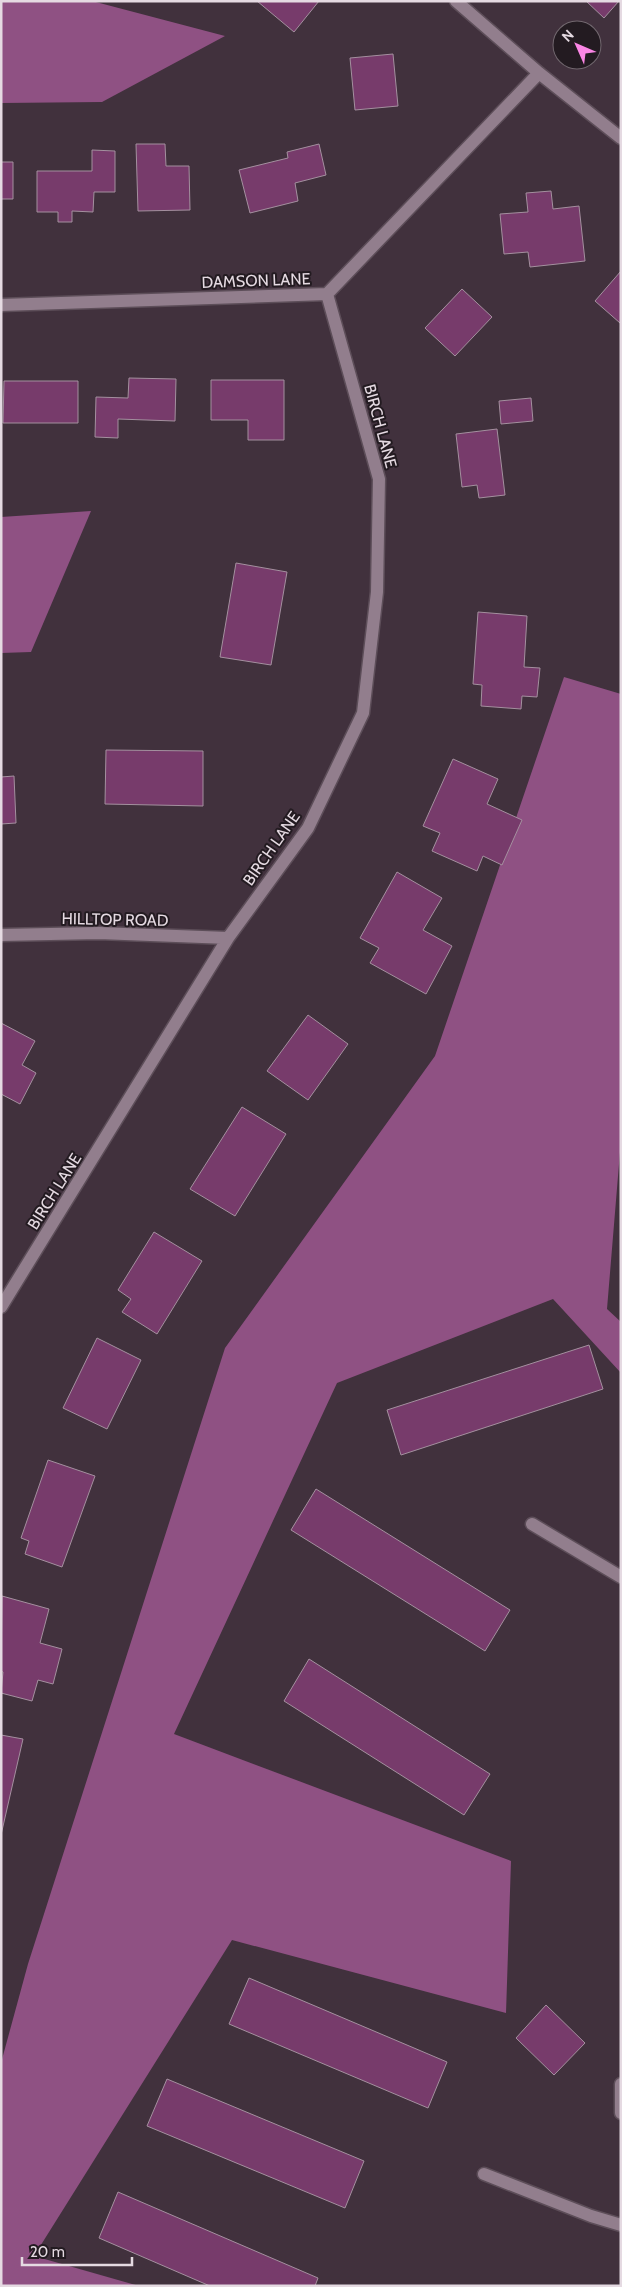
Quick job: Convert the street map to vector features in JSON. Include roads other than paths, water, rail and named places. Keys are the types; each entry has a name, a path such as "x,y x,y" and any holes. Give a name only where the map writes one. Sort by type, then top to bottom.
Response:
{"street":[{"path":"456,1 538,73 621,138"},
{"name":"DAMSON LANE","path":"1,305 327,294 538,73"},
{"name":"BIRCH LANE","path":"1,1307 228,938 308,828 363,713 377,592 379,478 327,294"},
{"name":"HILLTOP ROAD","path":"1,935 100,933 228,938"},
{"path":"532,1524 621,1578"},
{"path":"621,2084 621,2113"},
{"path":"484,2174 591,2216 621,2225"}]}
